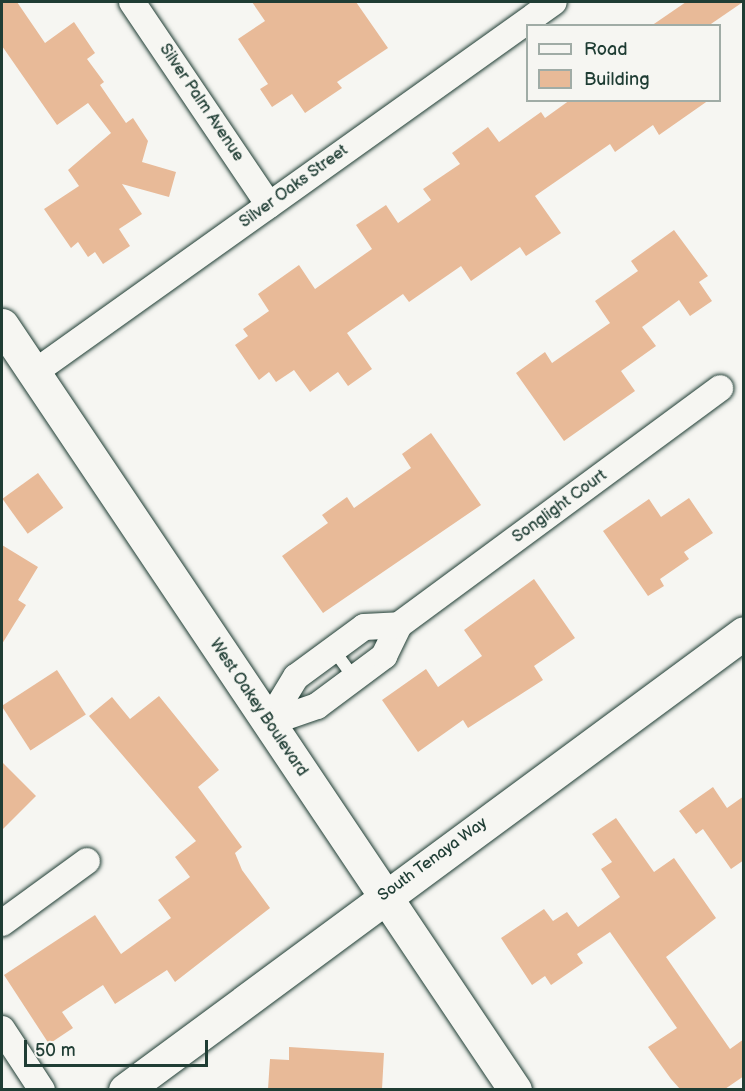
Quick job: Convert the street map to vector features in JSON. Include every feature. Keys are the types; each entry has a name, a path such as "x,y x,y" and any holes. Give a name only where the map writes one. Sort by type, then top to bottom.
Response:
{"main road":[{"name":"West Oakey Boulevard","path":"2,325 516,1089"},
{"name":"South Tenaya Way","path":"125,1089 744,633"}],"street":[{"name":"Silver Palm Avenue","path":"132,2 269,205"},
{"name":"Silver Oaks Street","path":"34,372 554,2"},
{"name":"Songlight Court","path":"268,723 317,706 384,656 399,625 720,388"},
{"path":"268,723 296,677 333,649 364,627 399,625"},
{"path":"2,923 87,861"},
{"path":"2,1029 42,1089"}],"lane":[{"path":"333,649 354,678"}],"building":[{"path":"2,2 17,2 45,43 74,22 95,53 87,59 104,82 100,85 126,123 133,118 148,141 142,162 176,172 169,197 122,184 142,214 119,229 130,246 103,264 95,252 88,257 78,242 71,248 44,209 79,186 68,170 111,133 88,103 57,125 2,46"},
{"path":"252,2 356,2 388,48 337,82 342,88 305,113 292,94 272,107 260,89 268,84 238,39 265,21"},
{"path":"686,2 743,2 711,24 654,24"},
{"path":"567,102 706,102 659,135 653,125 615,152 610,144 535,196 561,233 526,256 520,247 471,281 461,266 409,302 403,294 347,333 372,369 348,386 338,372 310,392 294,370 276,382 269,372 259,380 235,345 248,336 243,329 269,311 258,294 299,265 315,289 372,249 356,225 386,205 398,223 431,200 423,189 460,164 452,153 488,127 499,142 541,112 545,118"},
{"path":"674,230 708,276 699,282 712,301 690,316 679,300 642,327 656,346 621,371 635,391 564,441 516,373 545,352 552,363 610,323 595,301 638,271 631,261"},
{"path":"431,433 481,505 323,613 282,556 328,523 322,515 347,497 354,508 411,468 402,454"},
{"path":"38,473 63,508 28,534 2,499"},
{"path":"689,498 713,533 684,552 689,559 660,579 664,586 648,596 603,531 649,499 661,517"},
{"path":"2,545 38,567 18,600 26,605 2,644"},
{"path":"534,579 575,638 534,666 543,680 468,728 463,720 418,752 382,700 426,669 438,687 482,656 464,630"},
{"path":"57,670 86,714 31,750 2,706"},
{"path":"159,696 219,770 198,787 242,847 235,853 242,870 270,908 175,982 167,970 115,1004 103,985 62,1012 73,1028 49,1044 4,975 95,915 121,954 171,918 158,900 190,877 175,857 196,841 89,716 112,697 130,719"},
{"path":"2,762 36,796 2,830"},
{"path":"713,787 727,808 744,796 744,860 731,869 703,829 696,834 679,811"},
{"path":"616,818 654,872 674,858 716,918 666,957 730,1049 744,1039 744,1076 725,1089 680,1089 671,1079 648,1047 677,1028 610,932 577,954 583,963 551,985 545,976 532,985 501,938 544,909 553,921 567,912 578,927 620,897 601,869 612,862 592,834"},
{"path":"289,1047 384,1053 382,1089 268,1089 270,1059 289,1060"}]}
